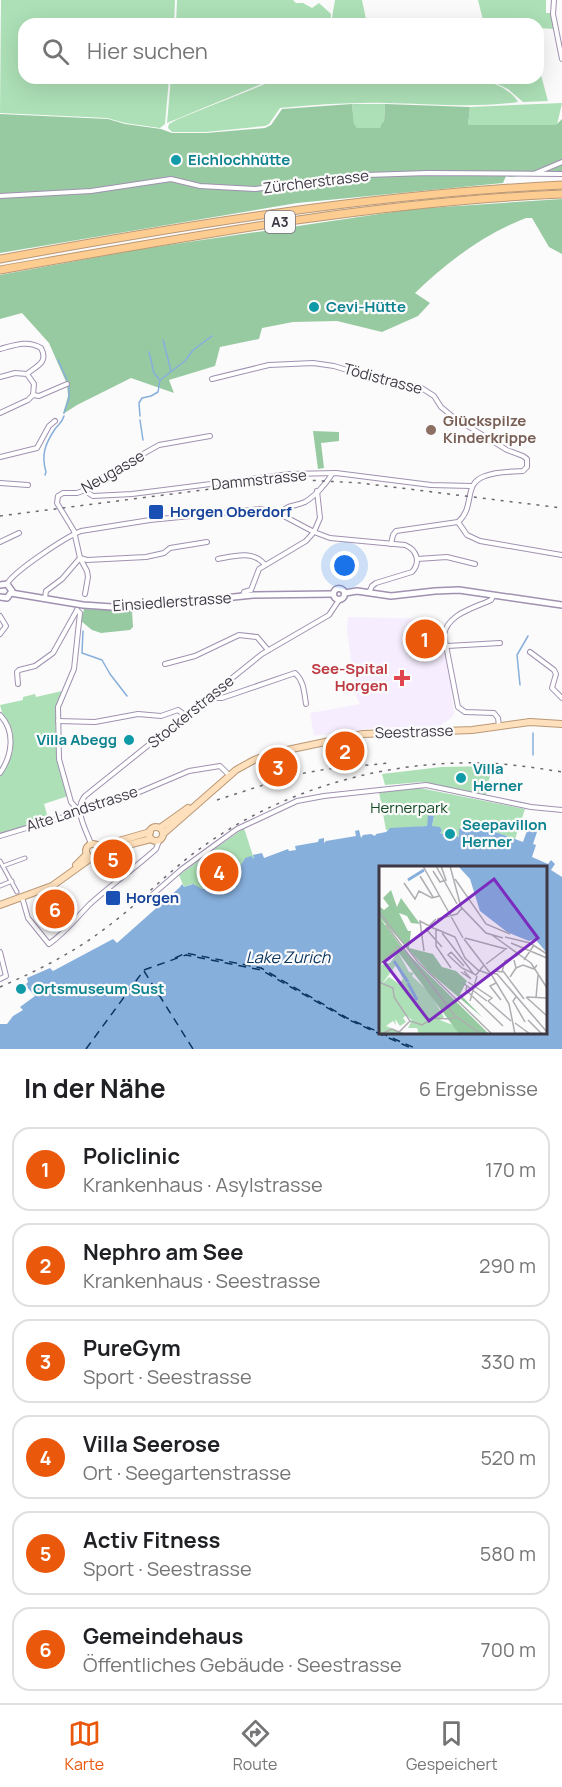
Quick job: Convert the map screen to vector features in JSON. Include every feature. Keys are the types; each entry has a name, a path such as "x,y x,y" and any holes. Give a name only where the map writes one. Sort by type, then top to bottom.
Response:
{"highway":[{"name":"A3","path":"0,259 313,207 443,193 562,185"},
{"name":"A3","path":"0,270 161,241 321,216 452,201 562,194"}],"main road":[{"path":"1,599 7,598 11,593 11,589 3,585"},
{"path":"345,593 342,589 338,589 333,594 339,600 344,597 345,593 352,591 391,596 459,590 562,605"},
{"name":"Einsiedlerstrasse","path":"11,593 78,604 127,608 243,596 333,594"},
{"name":"Seestrasse","path":"161,831 229,775 254,760 273,753 339,738 378,733 472,730 530,722 562,724"},
{"path":"89,856 87,848 91,844 99,849 151,836 159,841 161,831 154,828 151,836"},
{"path":"0,903 19,894 36,891 89,856 97,857 99,849"}],"street":[{"path":"554,0 553,14 562,59"},
{"path":"535,173 562,162"},
{"name":"Zürcherstrasse","path":"0,196 91,191 171,180 200,186 255,189 366,175 562,174"},
{"path":"0,349 22,343 33,344 41,348 44,356 44,360 27,374 15,373 0,377"},
{"name":"Tödistrasse","path":"212,379 269,365 313,363 334,366 389,383 427,390 453,417 507,450 527,459 527,466 523,471 497,472 484,476 471,486"},
{"path":"0,413 28,400 33,395 34,384 27,374"},
{"path":"33,395 39,396 67,384"},
{"path":"0,457 37,448 49,426 55,421"},
{"name":"Neugasse","path":"75,534 56,500 62,494 85,491 104,476 159,445 210,436"},
{"name":"Dammstrasse","path":"85,491 93,496 132,494 290,474 331,476 336,472 431,485 471,486"},
{"path":"280,514 288,505 301,504 319,490 331,476"},
{"path":"0,483 28,485"},
{"path":"391,544 396,531 458,522 468,510 471,486"},
{"path":"243,596 244,592 251,589 256,573 265,565 306,541 314,532 320,519 319,490"},
{"path":"3,585 11,577 75,534 92,529 216,512 260,509 280,514 330,538 410,547 417,559 412,572 374,584 369,593"},
{"path":"458,522 467,535 480,541 562,555"},
{"path":"0,542 19,533"},
{"path":"75,534 80,558 88,577 85,594"},
{"path":"80,558 87,560 146,557 164,553 170,548 207,542"},
{"path":"218,559 249,556 259,559 265,565"},
{"path":"417,559 447,557 475,564"},
{"path":"45,598 46,591 62,579 80,558"},
{"path":"494,595 491,600 450,621 445,631 445,644 459,709 465,712 494,714 498,718 499,727"},
{"name":"Stockerstrasse","path":"79,811 85,796 268,650 329,615 339,600"},
{"path":"18,684 16,672 38,665 53,653 77,610 78,604"},
{"path":"77,610 80,613 75,664 58,704 60,765 71,801 79,811 91,844"},
{"path":"0,616 6,626 0,633"},
{"path":"165,664 195,656 239,635 257,637 268,650"},
{"path":"447,646 500,643"},
{"path":"530,652 554,670 556,674 552,688 562,698"},
{"path":"213,694 217,698 222,698 295,673 303,686 306,704"},
{"path":"58,721 95,722 138,714 161,716 178,710 185,715"},
{"path":"0,716 9,729 10,753 0,773"},
{"name":"Alte Landstrasse","path":"0,836 123,799 189,771 218,766 229,775"},
{"path":"151,896 237,829 285,805 324,796 426,785 531,807 562,810"},
{"path":"0,861 19,894 28,918 49,944 70,927 93,902 156,849 159,841"},
{"path":"0,872 5,867 25,858"},
{"path":"0,886 12,880"},
{"path":"0,952 6,976 0,979"}],"shaded area":[{"name":"See-Spital Horgen","path":"348,617 438,619 450,679 454,714 451,718 435,726 376,728 314,736 310,713 360,704 352,687 357,685 353,676 347,631"}],"green space":[{"path":"1,0 175,0 174,18 18,18 18,84 168,84 165,124 160,128 107,118 0,113"},
{"path":"177,0 293,0 312,8 319,3 331,14 331,18 176,18"},
{"path":"335,0 362,0 366,18 332,18"},
{"path":"478,0 546,0 546,13 551,13 554,29 544,28 544,18 482,18"},
{"path":"170,84 261,84 167,123"},
{"path":"265,84 496,84 515,97 518,102 469,105 346,103 280,108 265,126 206,132 172,132 168,128 169,124"},
{"path":"498,84 543,84 548,101 523,102 508,89"},
{"path":"562,103 557,125 468,125 470,107"},
{"path":"352,104 385,104 384,123 380,128 357,128 354,125"},
{"path":"352,104 354,124 357,128 380,128 384,122 385,104 470,107 468,125 556,125 562,119 562,171 506,176 503,183 297,203 0,253 0,114 108,119 172,133 206,133 265,128 271,125 282,109"},
{"path":"562,199 562,254 549,247 532,218 526,218 481,241 427,282 415,293 430,303 418,316 382,332 337,321 293,322 262,328 259,339 220,347 215,366 169,380 174,393 131,378 63,414 68,396 67,384 49,343 22,313 0,319 0,275 141,249 413,209"},
{"path":"313,431 339,432 339,441 321,443 324,468 318,469"},
{"path":"84,609 132,611 133,627 130,630 101,633 92,630 81,621"},
{"path":"62,691 56,717 56,744 68,796 44,804 48,818 0,834 0,776 13,750 13,734 0,705 23,700 23,697 35,694 36,697"},
{"name":"Hernerpark","path":"492,766 486,795 422,782 385,785 382,774 441,767"},
{"name":"Hernerpark","path":"420,788 525,809 515,839 471,823 459,830 459,837 440,833 442,831 432,826 434,816 429,815 427,826 386,830 379,792"},
{"path":"244,828 254,859 245,858 234,877 225,885 226,888 214,891 192,884 184,887 179,875"}],"water":[{"name":"Lake Zurich","path":"428,815 434,816 432,826 440,827 442,831 440,833 448,835 449,833 459,837 459,829 471,823 523,842 528,828 537,832 532,857 548,864 551,860 555,864 551,870 562,877 562,1049 0,1049 0,1024 7,1024 13,1016 23,1010 20,1007 35,996 25,985 28,982 27,978 50,968 53,971 113,939 117,943 182,884 184,887 193,884 202,889 214,888 214,891 226,888 225,885 234,877 245,858 251,856 254,859 253,855 262,853 264,858 288,849 289,851 296,850 295,846 318,842 319,839 324,838 324,843 356,836 355,831 359,830 361,838 363,835 375,836 390,828 427,826"}],"waterway":[{"path":"140,416 139,403 142,398 158,392 160,380 212,336"},
{"path":"163,340 171,371"},
{"path":"149,352 154,373 159,379"},
{"path":"58,360 67,380"},
{"path":"64,413 69,398 69,385"},
{"path":"45,475 46,445 64,416"},
{"path":"140,420 143,440"},
{"path":"83,631 82,653 102,660 127,696"},
{"path":"520,685 517,655 528,636"},
{"path":"533,733 533,755"}],"ferry route":[{"path":"175,958 186,953 261,968 347,1018 379,1032"},
{"path":"86,1049 144,970 186,955 261,970 347,1019 379,1034"},
{"path":"144,971 193,1049"},
{"path":"380,1034 413,1049"},
{"path":"383,1034 417,1049"}],"railway":[{"path":"0,516 250,484 306,480 360,483 562,508"},
{"path":"217,800 294,775 327,769 389,763"},
{"path":"0,987 43,967 85,943 122,916 194,853 226,831 295,796 369,774 446,763 524,766 562,772"}],"place":[{"name":"Eichlochhütte","path":"176,160"},
{"name":"Cevi-Hütte","path":"314,307"},
{"name":"Glückspilze Kinderkrippe","path":"431,430"},
{"name":"Horgen Oberdorf","path":"156,512"},
{"name":"Policlinic","path":"425,639"},
{"name":"See-Spital Horgen","path":"402,678"},
{"name":"Villa Abegg","path":"129,740"},
{"name":"Nephro am See","path":"345,751"},
{"name":"PureGym","path":"278,767"},
{"name":"Villa Herner","path":"461,778"},
{"name":"Seepavillon Herner","path":"450,834"},
{"name":"Activ Fitness","path":"113,859"},
{"name":"Villa Seerose","path":"219,872"},
{"name":"Horgen","path":"113,898"},
{"name":"Gemeindehaus","path":"55,909"},
{"name":"Ortsmuseum Sust","path":"21,989"}]}
